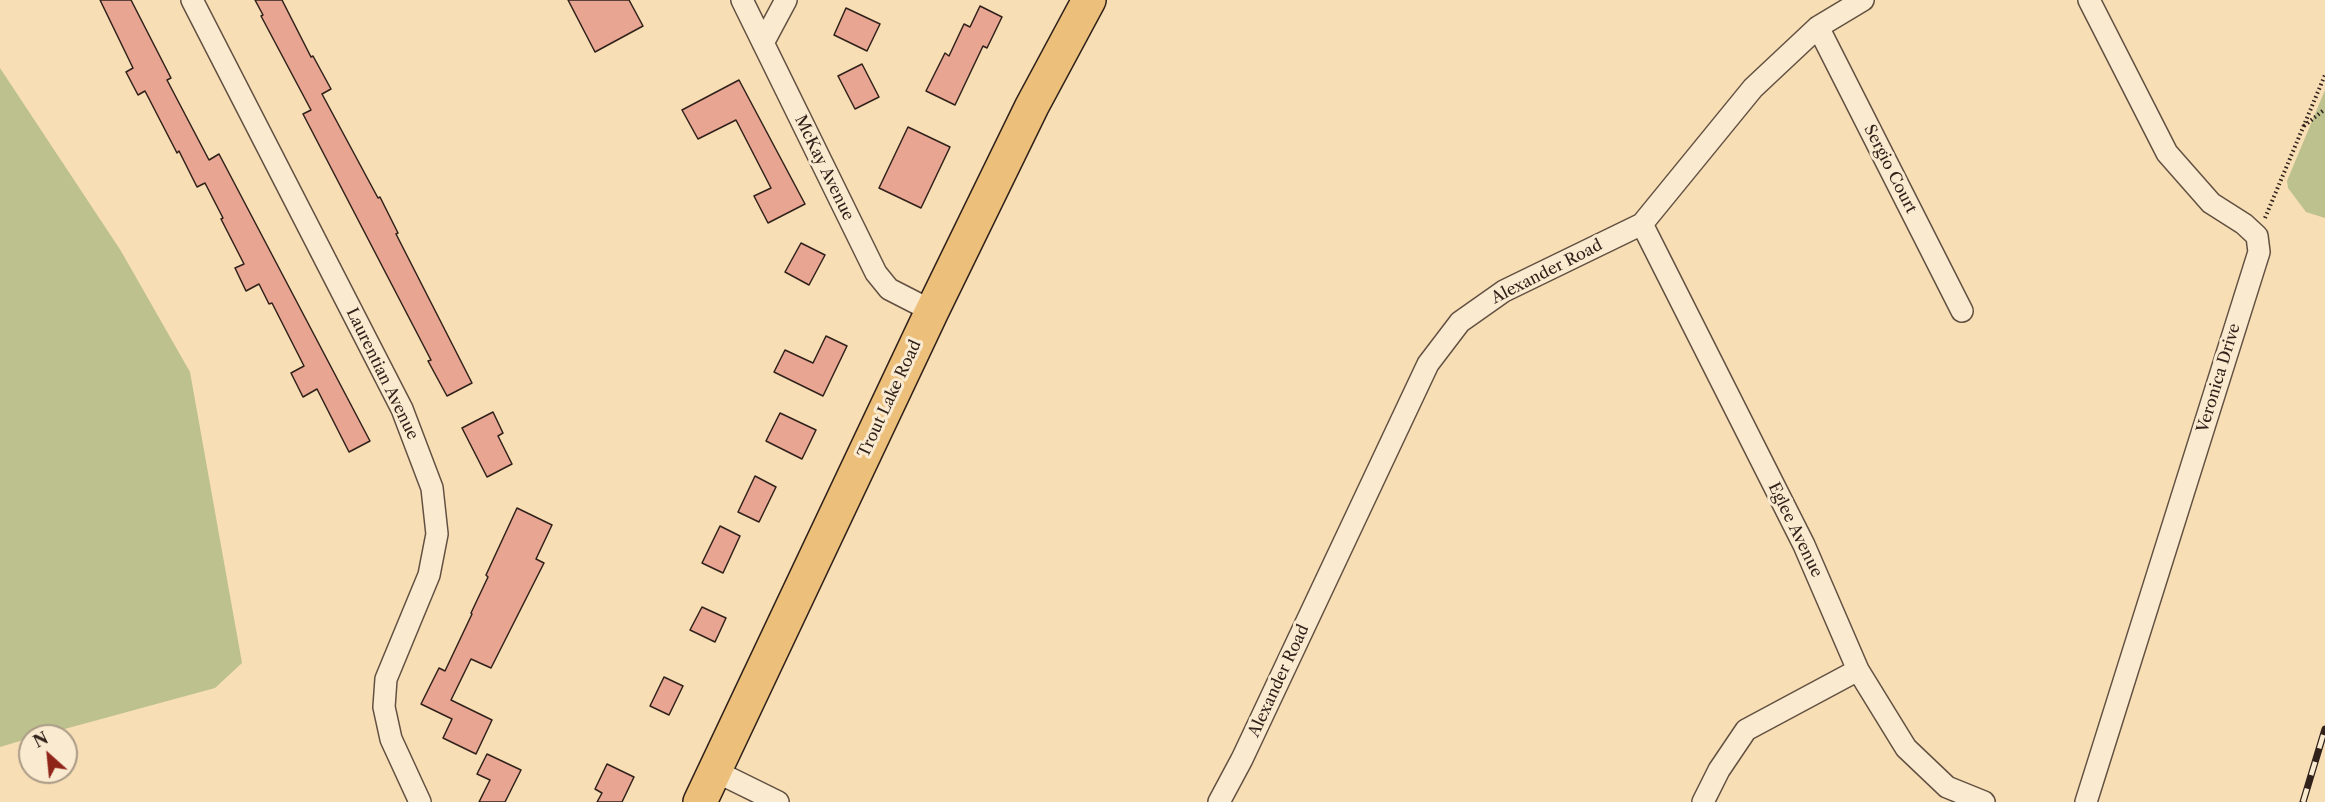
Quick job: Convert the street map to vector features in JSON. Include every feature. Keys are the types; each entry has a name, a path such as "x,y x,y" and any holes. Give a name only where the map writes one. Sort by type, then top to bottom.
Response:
{"main road":[{"name":"Trout Lake Road","path":"700,802 932,312 1032,106 1089,0"}],"street":[{"name":"Laurentian Avenue","path":"192,0 402,409 432,488 437,534 429,575 386,679 384,706 391,740 420,802"},
{"name":"McKay Avenue","path":"742,0 876,273 890,289 932,312"},
{"path":"763,43 786,0"},
{"name":"Alexander Road","path":"1219,802 1242,759 1428,364 1460,322 1504,291 1642,224 1753,88 1818,27 1863,0"},
{"path":"2089,0 2167,153 2211,203 2244,224 2257,236"},
{"name":"Sergio Court","path":"1818,27 1962,311"},
{"name":"Eglee Avenue","path":"1642,224 1804,545 1858,670 1906,748 1947,787 1984,802"},
{"name":"Veronica Drive","path":"2086,802 2259,252 2257,236"},
{"path":"1704,802 1719,770 1746,730 1858,670"},
{"path":"715,771 778,802"}],"path":[{"path":"2257,236 2325,75"},
{"path":"2304,126 2325,109"}],"green space":[{"path":"0,68 121,251 190,372 242,663 215,688 78,725 18,724 18,742 0,747"},
{"path":"2325,90 2325,218 2306,212 2288,188 2287,181"}],"building":[{"path":"100,0 131,0 171,78 167,80 209,160 219,154 370,441 349,452 317,389 303,397 291,373 304,366 272,303 269,304 259,284 246,291 235,268 244,264 221,219 223,218 205,183 197,187 145,91 138,95 126,72 133,68"},
{"path":"255,0 282,0 311,57 313,56 331,89 322,94 378,198 380,197 398,233 396,234 472,383 447,396 428,361 431,360 303,114 311,110 261,16 263,15"},
{"path":"568,0 629,0 643,26 595,52"},
{"path":"980,6 1002,17 987,48 983,46 955,105 926,91 945,53 949,56 964,24 970,27"},
{"path":"846,8 880,24 867,51 834,35"},
{"path":"862,64 879,97 855,109 838,76"},
{"path":"739,80 805,204 768,223 754,196 771,188 736,120 698,139 682,110"},
{"path":"908,127 950,147 921,208 879,188"},
{"path":"801,243 825,255 809,285 785,272"},
{"path":"826,336 847,346 823,396 774,372 785,350 813,363"},
{"path":"493,412 503,433 498,436 512,464 487,477 462,428"},
{"path":"780,413 816,430 802,459 766,441"},
{"path":"755,476 776,487 759,522 738,512"},
{"path":"517,508 552,525 536,559 544,563 491,668 471,659 451,700 492,720 476,754 443,738 452,719 421,704 439,668 445,671"},
{"path":"720,526 740,536 723,573 702,563"},
{"path":"702,607 726,618 715,642 690,630"},
{"path":"664,677 683,686 669,715 650,706"},
{"path":"487,754 521,770 505,802 479,802 490,780 477,774"},
{"path":"607,764 634,777 622,802 597,802 602,793 595,789"}],"railway":[{"path":"2303,802 2325,729"}]}
